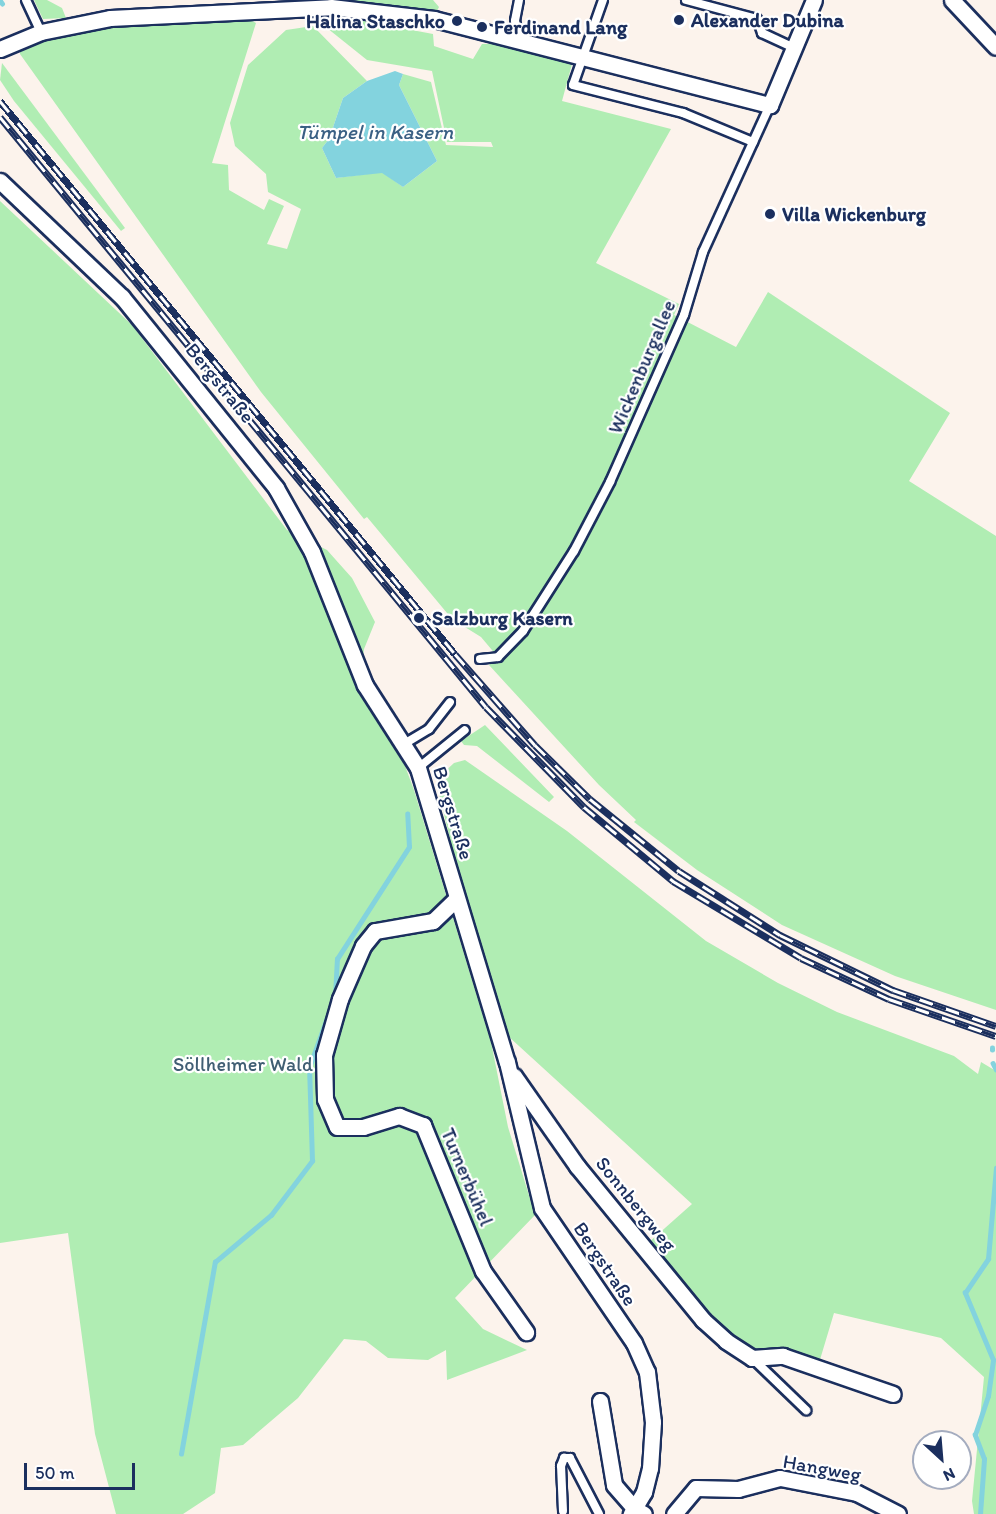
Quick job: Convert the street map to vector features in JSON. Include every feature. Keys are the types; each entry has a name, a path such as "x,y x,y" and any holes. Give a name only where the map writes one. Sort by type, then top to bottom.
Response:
{"street":[{"path":"0,49 41,32 110,18 331,7 434,19 770,105 792,47 814,0"},
{"path":"952,0 996,47"},
{"name":"Bergstraße","path":"0,181 122,297 276,488 312,552 365,685 418,768 507,1062 542,1208 634,1343 647,1372 653,1422 650,1468 637,1512"},
{"name":"Turnerbühel","path":"456,899 433,921 375,931 363,946 340,999 324,1055 325,1099 337,1127 363,1127 399,1116 423,1125 483,1271 526,1332"},
{"name":"Sonnbergweg","path":"507,1062 521,1089 577,1166 703,1320 752,1358"},
{"path":"752,1358 783,1356 894,1394"},
{"path":"600,1401 614,1485 637,1512"},
{"name":"Hangweg","path":"675,1514 696,1488 738,1489 780,1478 857,1493 898,1514"}],"lane":[{"path":"26,0 41,32"},
{"path":"519,0 515,21 520,41"},
{"path":"603,0 580,57 573,85 683,113 753,142"},
{"path":"686,0 757,19 762,33 792,47"},
{"name":"Wickenburgallee","path":"480,660 498,657 523,631 574,551 610,482 684,315 703,252 770,105"},
{"path":"404,744 429,729 450,702"},
{"path":"418,768 465,730"},
{"name":"Sonnbergweg","path":"752,1358 806,1410"},
{"path":"563,1511 561,1466 564,1458 570,1458 599,1514"}],"green space":[{"path":"34,0 47,0 62,8 66,18 43,19"},
{"path":"330,0 433,0 439,7 435,15"},
{"path":"332,15 433,34 434,46 473,59 482,44 497,44 572,64 562,101 671,129 596,263 679,304 674,315 736,347 768,292 950,413 909,481 996,536 996,1010 895,976 782,925 697,870 634,822 636,820 599,785 489,665 497,656 481,637 452,619 367,517 364,519 261,392 20,54 20,47 39,39 109,26 245,17 256,23 212,163 228,165 229,190 264,210 269,199 284,206 267,244 287,249 301,209 268,192 266,174 235,146 230,123 248,65 286,30 313,26 367,81 343,98 329,139 322,148 336,178 382,172 403,187 437,161 399,85 403,74 431,82 446,145 493,147 491,142 447,142 432,71 367,60 327,28"},
{"path":"2,63 125,228 121,231 14,101 0,80"},
{"name":"Söllheimer Wald","path":"0,201 132,325 287,530 327,550 352,578 375,622 364,649 360,687 394,736 414,790 491,1042 508,1127 535,1215 455,1298 483,1329 527,1350 447,1380 446,1350 428,1360 388,1358 366,1341 344,1339 298,1398 243,1445 221,1448 215,1493 183,1514 116,1514 95,1434 68,1233 0,1243"},
{"path":"485,725 554,797 549,802 477,746 464,745 461,741"},
{"path":"465,760 567,831 706,941 778,983 837,1012 954,1056 978,1074 981,1062 996,1071 996,1514 974,1514 972,1501 984,1377 941,1338 834,1313 819,1363 749,1347 710,1318 647,1244 692,1204 508,1036 455,860 437,785 440,776 454,763"}],"water":[{"name":"Tümpel in Kasern","path":"395,71 403,74 399,85 437,161 403,187 382,173 336,178 322,148 329,139 343,98 367,81"}],"waterway":[{"path":"335,996 337,959 409,847 407,814"},
{"path":"181,1454 215,1262 271,1215 312,1161 309,1068 328,1015"},
{"path":"993,1063 996,1069"},
{"path":"980,1514 984,1459 975,1435 988,1396 993,1360 965,1293 988,1259 996,1168"}],"railway":[{"path":"0,101 455,654 535,745 590,799 679,871 780,935 893,990 996,1026"},
{"path":"0,117 486,707 584,807 673,881 801,958 889,999 996,1036"}],"place":[{"name":"Alexander Dubina","path":"679,20"},
{"name":"Halina Staschko","path":"457,21"},
{"name":"Ferdinand Lang","path":"482,27"},
{"name":"Villa Wickenburg","path":"770,214"},
{"name":"Salzburg Kasern","path":"419,618"}]}
